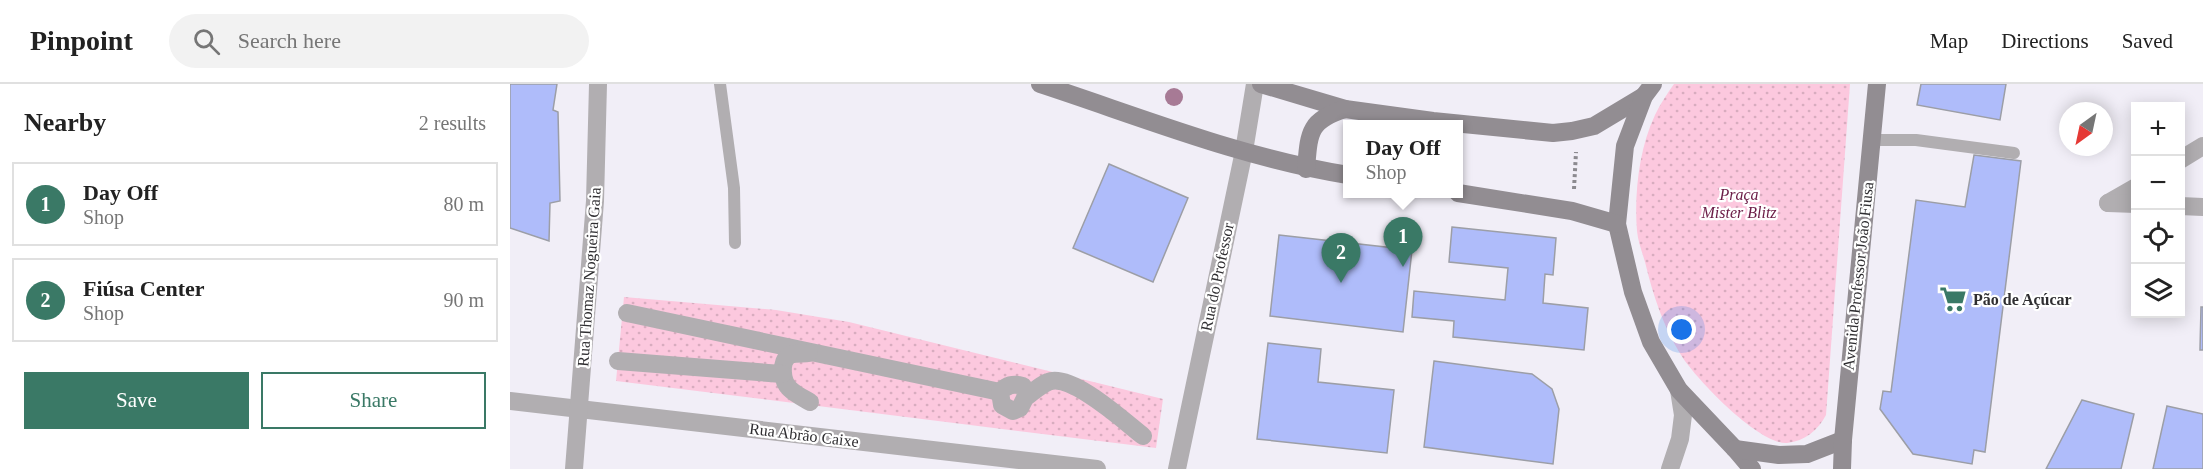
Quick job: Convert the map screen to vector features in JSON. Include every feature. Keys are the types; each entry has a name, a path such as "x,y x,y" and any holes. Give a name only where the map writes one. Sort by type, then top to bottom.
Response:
{"main road":[{"path":"1040,84 1244,151 1306,169 1343,174"},
{"path":"1262,84 1345,109 1426,120"},
{"name":"Avenida Professor João Fiusa","path":"1842,469 1877,84"},
{"path":"1463,124 1553,133 1577,130 1594,126 1648,90"},
{"path":"1648,90 1625,146 1617,224 1633,292 1652,342 1679,390 1752,469"},
{"path":"1306,169 1309,144 1315,124 1329,113 1345,109"},
{"path":"1463,194 1572,211 1617,224"},
{"path":"1735,449 1779,455 1807,454 1843,440"}],"street":[{"name":"Rua Thomaz Nogueira Gaia","path":"574,469 596,201 598,84"},
{"name":"Rua do Professor","path":"1177,469 1256,84"},
{"path":"2185,157 2203,146"},
{"path":"2131,190 2108,203 2131,204"},
{"path":"2185,206 2203,207"},
{"path":"627,313 1000,392 1016,384 1023,386 1026,392 1025,398 1048,381 1060,381 1082,389 1143,436"},
{"path":"810,402 785,384 782,374 785,360 790,355 814,352"},
{"path":"618,361 782,374"},
{"path":"1671,469 1680,439 1683,415 1679,390"},
{"name":"Rua Abrão Caixe","path":"510,401 1097,469"}],"lane":[{"path":"720,84 734,188 735,243"},
{"path":"1872,140 1916,140 2014,153"}],"path":[{"path":"1572,211 1577,130"}],"green space":[{"name":"Praça Mister Blitz","path":"1674,84 1850,84 1826,415 1815,430 1800,440 1787,443 1775,441 1745,422 1729,408 1688,365 1669,333 1659,310 1638,235 1637,187 1641,157 1650,128 1659,107"},
{"path":"624,297 776,310 849,322 1163,399 1156,448 616,381"}],"building":[{"path":"510,84 557,84 553,110 558,112 560,201 550,203 549,241 510,228"},
{"path":"1921,84 2006,84 2000,120 1917,105"},
{"name":"Pão de Açúcar","path":"1974,155 2021,161 1985,452 1974,450 1972,464 1913,454 1880,409 1883,391 1891,392 1916,200 1965,207"},
{"path":"1109,164 1188,198 1153,282 1073,248"},
{"path":"1452,227 1556,238 1553,275 1545,274 1543,303 1588,308 1584,350 1453,337 1454,321 1412,317 1414,291 1505,300 1508,268 1449,262"},
{"path":"1279,235 1412,250 1403,332 1270,316"},
{"path":"2201,307 2203,307 2203,350 2200,350"},
{"path":"1268,343 1321,349 1318,382 1394,390 1387,453 1257,439"},
{"path":"1434,361 1532,374 1552,389 1559,409 1553,464 1424,447"},
{"path":"2082,400 2134,414 2121,469 2046,469"},
{"path":"2167,406 2203,414 2203,469 2153,469"}],"place":[{"name":"Day Off","path":"1403,267"},
{"name":"Fiúsa Center","path":"1341,283"},
{"name":"Pão de Açúcar","path":"1953,299"}]}
